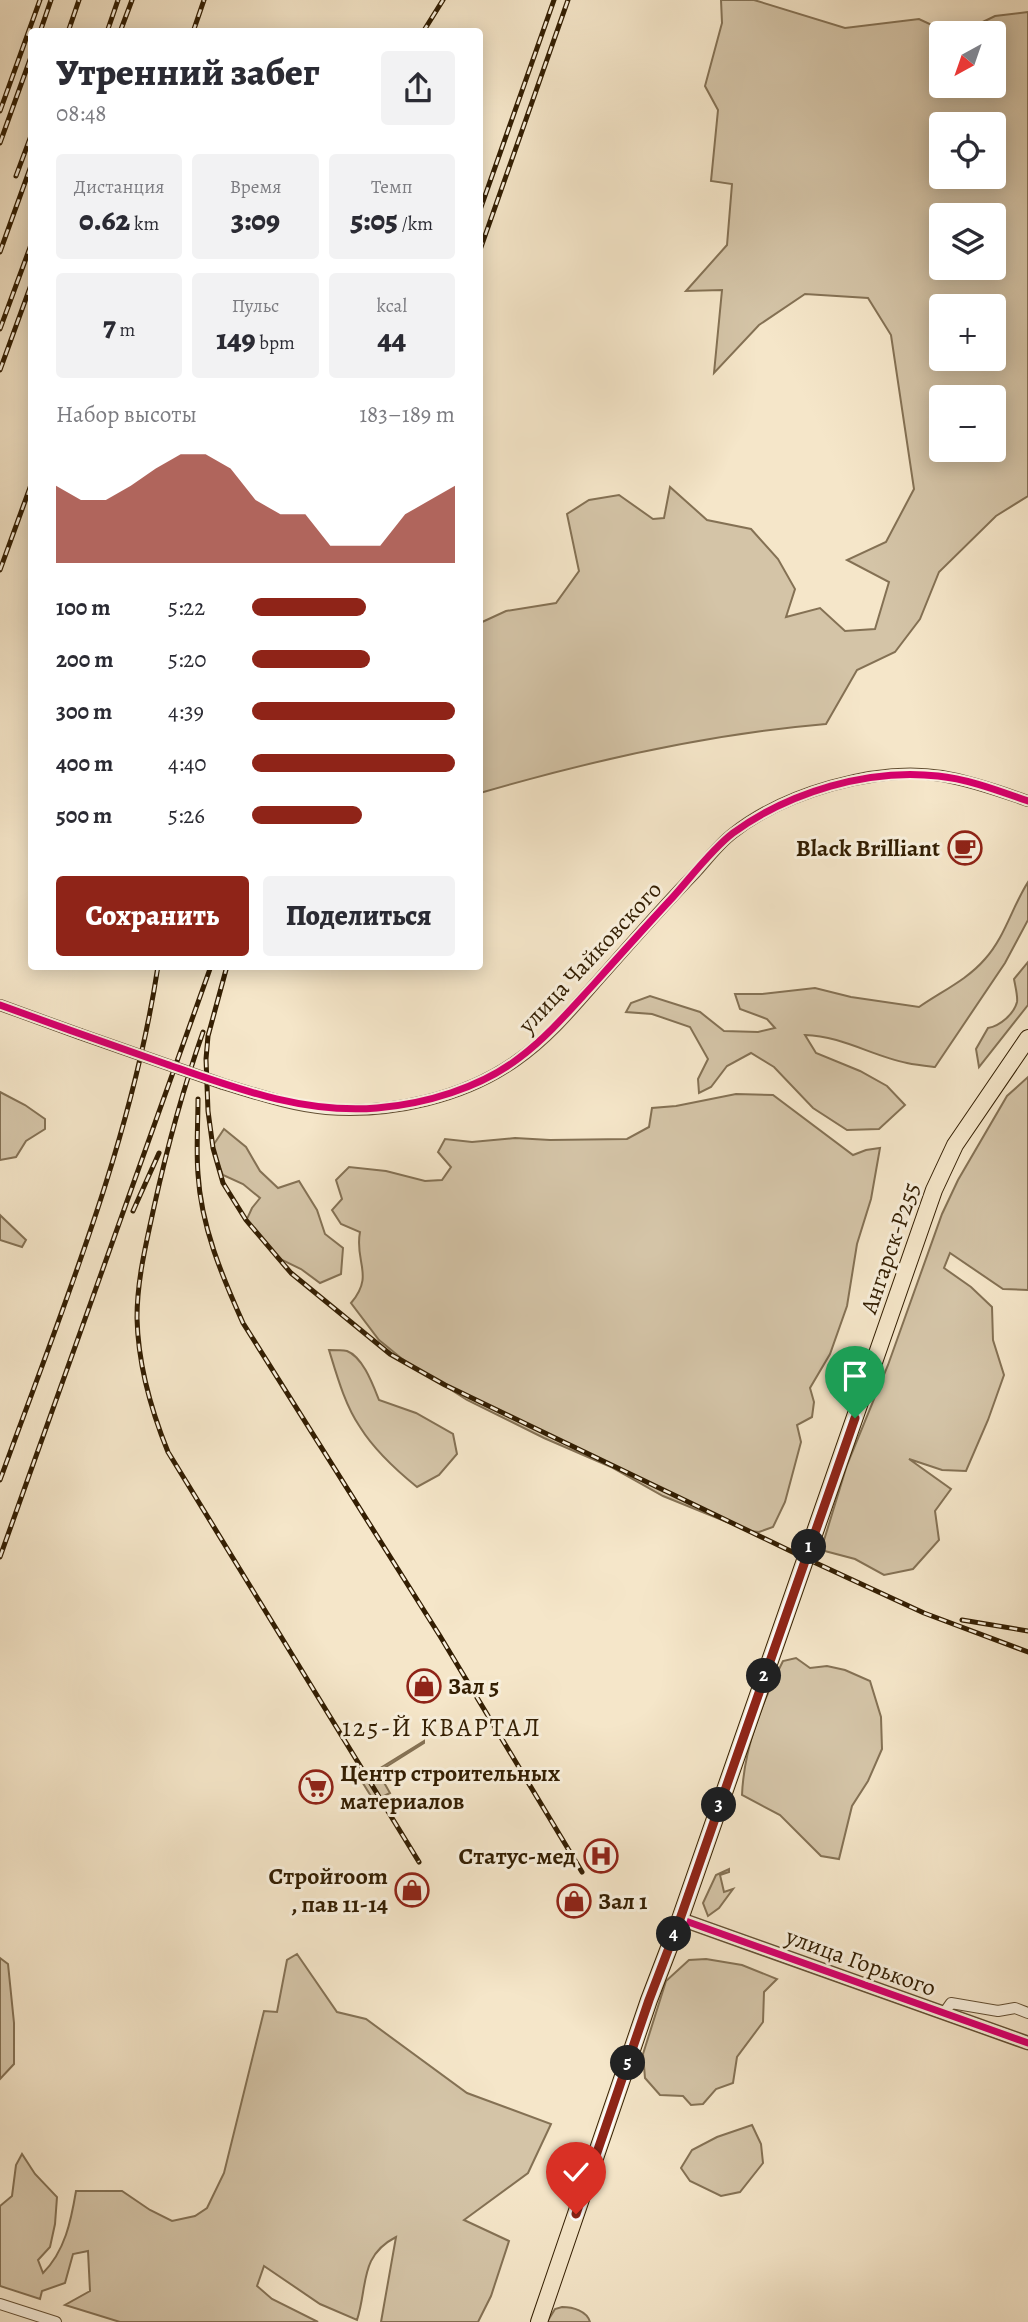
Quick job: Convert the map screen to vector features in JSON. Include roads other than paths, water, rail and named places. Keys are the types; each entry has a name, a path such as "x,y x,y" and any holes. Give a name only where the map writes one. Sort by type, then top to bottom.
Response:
{"main road":[{"name":"Ангарск-Р255","path":"539,2322 649,2000 680,1919 934,1190 955,1145 1028,1038"}],"street":[{"name":"улица Чайковского","path":"0,1005 223,1084 280,1101 326,1109 376,1108 430,1100 479,1082 517,1060 552,1031 732,834 769,811 802,795 840,782 900,775 942,776 988,787 1028,802"},
{"name":"улица Горького","path":"680,1919 1028,2043"},
{"path":"944,2013 951,2003 998,2011 1015,2008 1028,2013"},
{"path":"0,2304 56,2322"}],"railway":[{"path":"30,28 40,0"},
{"path":"41,28 51,0"},
{"path":"69,28 79,0"},
{"path":"108,28 118,0"},
{"path":"122,28 132,0"},
{"path":"194,28 204,0"},
{"path":"426,28 443,0"},
{"path":"483,201 554,0"},
{"path":"483,241 568,0"},
{"path":"0,111 28,33"},
{"path":"0,143 28,65"},
{"path":"16,176 28,144"},
{"path":"0,252 28,174"},
{"path":"0,329 28,253"},
{"path":"0,370 28,293"},
{"path":"0,570 28,493"},
{"path":"0,1480 70,1290 112,1163 131,1098 157,970"},
{"path":"0,1557 210,970"},
{"path":"226,970 208,1036 206,1059 213,1148 223,1183 246,1220 291,1273 390,1354 445,1385 924,1613 1028,1652"},
{"path":"203,1032 170,1141 140,1276 137,1318 146,1386 168,1452 419,1862"},
{"path":"198,1099 197,1165 203,1213 220,1269 243,1323 440,1636 582,1872"},
{"path":"133,1211 159,1153"},
{"path":"962,1620 1028,1631"}],"place":[{"name":"Black Brilliant","path":"965,848"},
{"name":"Зал 5","path":"424,1686"},
{"name":"Центр строительных материалов","path":"316,1787"},
{"name":"Статус-мед","path":"601,1856"},
{"name":"Стройroom , пав 11-14","path":"412,1890"},
{"name":"Зал 1","path":"574,1901"}],"district":[{"name":"125-Й КВАРТАЛ","path":"442,1727"}]}
